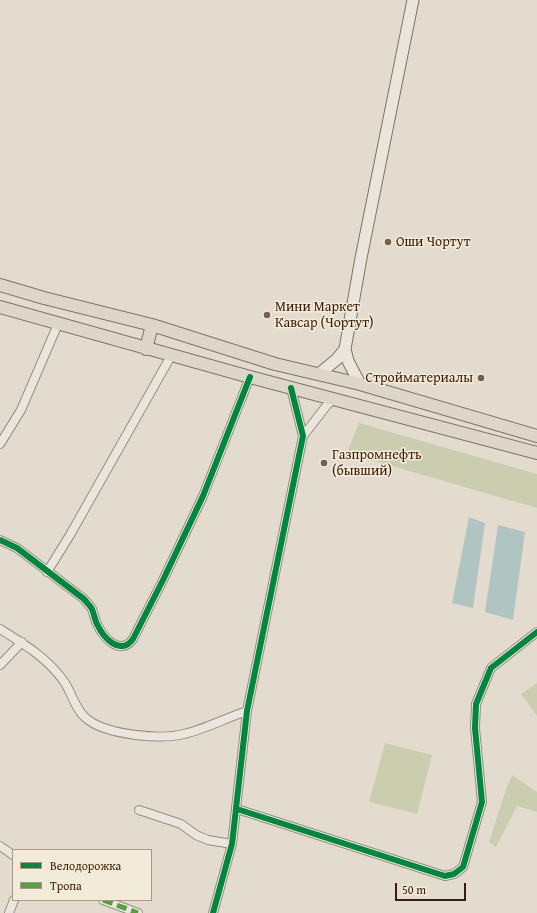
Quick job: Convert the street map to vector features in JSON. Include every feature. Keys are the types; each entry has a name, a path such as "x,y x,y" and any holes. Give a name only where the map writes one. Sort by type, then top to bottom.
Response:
{"main road":[{"path":"0,285 44,298 152,325 276,364 360,384 537,436"},
{"path":"0,307 171,356 537,453"},
{"path":"146,349 152,325"},
{"path":"506,444 510,429"}],"street":[{"path":"360,384 348,361 345,349 361,258 413,0"},
{"path":"0,444 21,410 58,324"},
{"path":"319,374 337,359 345,349"},
{"path":"47,572 70,535 171,356"},
{"path":"0,540 17,548 84,599 91,608 97,625 108,641 122,647 130,643 164,578 203,496 250,377"},
{"path":"213,913 232,844 247,711 303,436 292,388"},
{"path":"303,436 327,405 334,399"},
{"path":"0,629 22,642 49,663 65,683 86,718 97,725 112,730 137,736 183,734 247,711"},
{"path":"237,809 445,876 454,874 463,867 482,802 475,728 476,704 491,668 537,632"},
{"path":"0,665 22,642"},
{"path":"139,810 181,824 196,836 208,840 232,844"},
{"path":"0,846 12,854"},
{"path":"9,913 14,901"},
{"path":"105,901 123,910 138,913"}],"green space":[{"path":"359,423 537,474 537,508 347,453"},
{"path":"537,683 537,716 521,694"},
{"path":"385,743 432,755 417,814 369,802"},
{"path":"512,775 537,792 537,812 517,806 496,847 489,842"}],"shaded area":[{"path":"469,517 485,523 473,608 452,603"},
{"path":"498,525 525,532 513,620 485,612"}],"marked path":[{"path":"106,901 138,913"}],"cycle path":[{"path":"0,540 17,548 84,599 92,609 96,622 103,634 112,643 117,646 128,644 133,639 164,578 203,496 250,377"},
{"path":"213,913 232,844 247,711 303,436 291,388"},
{"path":"237,809 445,876 454,874 463,867 482,802 475,728 476,704 491,668 537,632"}],"place":[{"name":"Оши Чортут","path":"388,242"},
{"name":"Мини Маркет Кавсар (Чортут)","path":"267,315"},
{"name":"Стройматериалы","path":"481,378"},
{"name":"Газпромнефть (бывший)","path":"324,463"}]}
